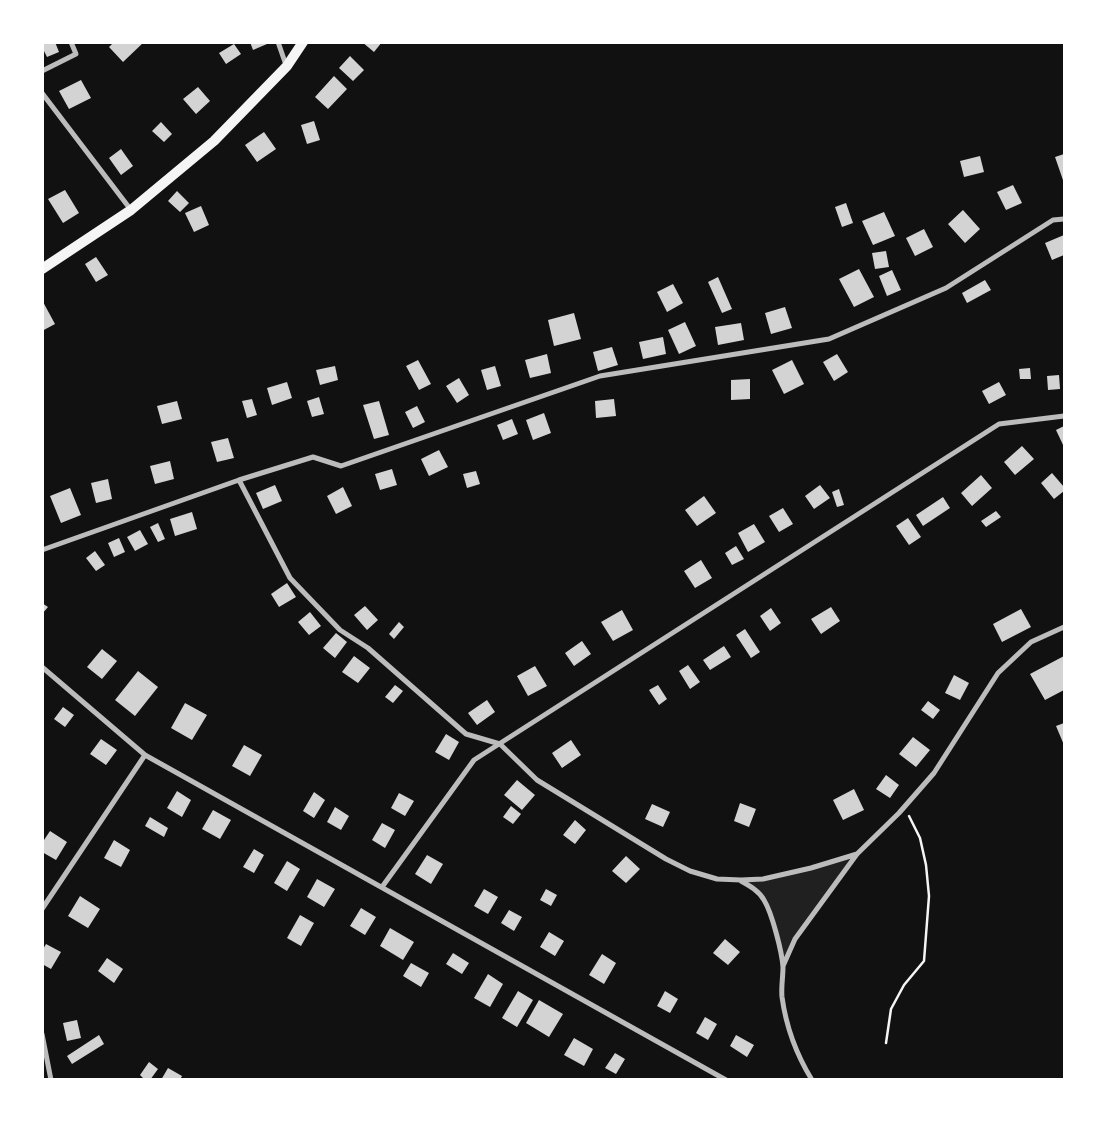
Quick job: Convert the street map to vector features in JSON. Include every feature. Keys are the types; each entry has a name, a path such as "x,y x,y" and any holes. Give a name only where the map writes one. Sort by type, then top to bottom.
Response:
{"main road":[{"path":"42,269 131,210 214,141 286,66 303,42"}],"street":[{"path":"42,71 76,54 71,42"},
{"path":"278,42 286,66"},
{"path":"42,93 131,210"},
{"path":"42,550 239,480 313,457 341,466 600,376 829,339 946,288 1053,220 1064,219"},
{"path":"382,887 474,760 999,424 1064,416"},
{"path":"239,480 290,578 340,630 368,648 466,734 500,744 536,780 666,859 690,871 717,879 741,880 763,879 811,868 857,854"},
{"path":"783,966 795,939 857,854 905,806 934,773 998,673 1031,642 1064,627"},
{"path":"42,667 145,755 726,1080"},
{"path":"42,909 145,755"},
{"path":"741,880 754,889 764,901 774,929 783,966 782,996 789,1032 805,1069 812,1080"},
{"path":"42,1034 51,1080"}],"path":[{"path":"886,1043 891,1009 904,985 924,961 929,896 926,865 920,838 905,806"}],"shaded area":[{"path":"857,854 798,935 783,966 774,929 760,896 741,880 763,879"}],"building":[{"path":"42,42 55,42 59,52 47,57 42,47"},
{"path":"114,42 144,42 123,62 109,47"},
{"path":"250,42 267,42 267,44 253,50"},
{"path":"362,42 382,42 374,52"},
{"path":"234,44 241,54 226,64 219,53"},
{"path":"350,56 364,70 353,81 339,68"},
{"path":"334,76 347,89 328,109 315,97"},
{"path":"81,80 91,98 69,109 59,91"},
{"path":"198,87 210,101 196,114 183,99"},
{"path":"314,121 320,140 307,144 301,125"},
{"path":"161,122 172,134 164,142 152,131"},
{"path":"264,132 276,149 257,162 245,145"},
{"path":"121,149 133,166 121,175 109,158"},
{"path":"1064,154 1064,183 1055,157"},
{"path":"980,156 984,172 964,177 960,161"},
{"path":"1013,185 1022,203 1006,210 997,192"},
{"path":"65,190 79,213 63,223 48,199"},
{"path":"177,191 189,203 180,212 168,201"},
{"path":"846,203 853,223 842,227 835,207"},
{"path":"201,206 209,225 194,232 185,213"},
{"path":"963,210 980,229 965,243 948,224"},
{"path":"884,212 895,236 873,245 862,221"},
{"path":"924,229 933,247 915,256 906,238"},
{"path":"1064,235 1064,255 1052,260 1045,243"},
{"path":"886,251 889,267 875,269 872,253"},
{"path":"96,257 108,275 96,282 85,264"},
{"path":"859,269 874,297 854,307 839,279"},
{"path":"892,270 901,290 887,296 879,276"},
{"path":"718,277 732,309 722,313 708,282"},
{"path":"985,280 991,290 967,303 962,293"},
{"path":"673,284 683,303 667,312 657,292"},
{"path":"42,300 55,324 42,331"},
{"path":"785,307 792,328 771,334 765,313"},
{"path":"574,313 581,339 554,346 548,320"},
{"path":"685,322 696,346 679,354 668,330"},
{"path":"741,323 744,340 718,345 715,327"},
{"path":"663,337 666,354 643,359 639,342"},
{"path":"612,347 618,365 598,371 593,352"},
{"path":"547,354 551,373 530,378 525,360"},
{"path":"837,354 848,372 834,381 823,362"},
{"path":"418,360 431,384 419,390 406,366"},
{"path":"792,360 804,384 784,394 772,370"},
{"path":"335,366 338,380 320,385 316,370"},
{"path":"495,366 501,386 487,390 481,370"},
{"path":"1030,368 1031,379 1020,379 1019,369"},
{"path":"1059,375 1060,389 1048,390 1047,376"},
{"path":"459,378 469,395 457,403 446,386"},
{"path":"750,379 750,399 731,400 731,380"},
{"path":"287,382 292,398 272,405 267,388"},
{"path":"999,382 1006,395 989,404 982,391"},
{"path":"319,397 324,414 312,417 307,401"},
{"path":"252,399 257,415 247,418 242,401"},
{"path":"614,399 616,416 596,418 595,401"},
{"path":"177,401 182,419 162,424 157,406"},
{"path":"379,401 389,435 374,439 363,405"},
{"path":"417,406 425,422 413,428 405,412"},
{"path":"544,413 551,433 533,440 526,420"},
{"path":"512,419 518,434 503,440 497,425"},
{"path":"1064,426 1064,447 1056,430"},
{"path":"228,438 234,458 217,462 211,442"},
{"path":"1022,446 1034,459 1015,475 1004,462"},
{"path":"439,450 448,467 429,476 421,459"},
{"path":"170,461 174,479 155,484 150,466"},
{"path":"392,469 397,485 380,490 375,474"},
{"path":"476,471 480,484 467,488 463,474"},
{"path":"1052,473 1064,487 1064,491 1054,499 1041,483"},
{"path":"981,475 992,488 972,506 961,493"},
{"path":"108,479 112,499 96,503 91,483"},
{"path":"275,485 282,501 263,509 256,493"},
{"path":"820,485 830,498 814,509 805,496"},
{"path":"343,487 352,506 336,514 327,496"},
{"path":"70,488 81,515 61,523 50,496"},
{"path":"839,489 844,505 837,507 832,492"},
{"path":"704,496 716,513 697,526 685,510"},
{"path":"943,497 950,508 923,526 916,515"},
{"path":"783,508 793,524 779,532 769,516"},
{"path":"996,511 1001,517 986,527 981,521"},
{"path":"192,512 197,529 175,536 170,519"},
{"path":"908,518 921,537 909,545 896,526"},
{"path":"158,523 165,539 158,542 150,527"},
{"path":"754,524 765,542 748,552 738,533"},
{"path":"140,530 148,544 135,551 127,537"},
{"path":"119,538 125,552 114,557 108,543"},
{"path":"736,546 744,559 732,565 725,553"},
{"path":"95,551 105,565 96,571 86,558"},
{"path":"701,560 712,578 695,588 684,571"},
{"path":"287,583 296,597 279,607 271,594"},
{"path":"42,603 48,607 42,614"},
{"path":"365,606 378,620 367,630 354,615"},
{"path":"831,607 840,621 821,634 811,619"},
{"path":"771,608 781,623 770,631 760,616"},
{"path":"1021,609 1031,627 1002,642 993,624"},
{"path":"622,610 633,630 613,641 601,622"},
{"path":"310,612 321,626 309,635 298,622"},
{"path":"399,622 404,627 394,639 389,634"},
{"path":"745,629 760,652 751,658 736,635"},
{"path":"336,633 347,642 335,658 323,648"},
{"path":"582,641 591,654 574,666 565,653"},
{"path":"724,646 731,657 710,670 703,660"},
{"path":"102,649 117,661 102,679 87,667"},
{"path":"354,656 370,668 358,683 342,672"},
{"path":"1064,656 1064,690 1045,700 1030,674"},
{"path":"688,665 700,682 690,689 679,671"},
{"path":"535,666 547,686 528,696 517,676"},
{"path":"138,671 158,687 135,716 115,700"},
{"path":"954,675 969,683 960,700 945,693"},
{"path":"395,685 403,691 393,703 385,697"},
{"path":"658,685 667,699 659,705 649,690"},
{"path":"487,700 495,712 477,725 468,713"},
{"path":"928,701 940,710 933,719 921,710"},
{"path":"185,703 207,715 192,740 171,728"},
{"path":"63,707 74,715 65,727 54,719"},
{"path":"1064,723 1064,745 1056,726"},
{"path":"446,734 459,742 449,760 435,752"},
{"path":"913,737 930,750 916,767 899,754"},
{"path":"101,739 117,750 106,765 90,754"},
{"path":"571,740 581,755 562,768 552,753"},
{"path":"244,745 262,755 250,776 232,766"},
{"path":"886,775 899,785 890,798 876,789"},
{"path":"517,780 535,795 522,810 504,795"},
{"path":"854,789 864,810 843,820 833,800"},
{"path":"177,791 191,800 182,817 167,808"},
{"path":"314,792 325,800 314,818 303,811"},
{"path":"399,793 414,801 405,816 391,808"},
{"path":"740,803 756,809 749,827 734,821"},
{"path":"652,804 670,812 663,827 645,819"},
{"path":"511,806 521,814 513,824 503,817"},
{"path":"335,807 349,816 341,830 327,822"},
{"path":"213,810 231,820 220,839 202,829"},
{"path":"150,817 168,828 164,837 145,826"},
{"path":"575,820 586,830 575,844 563,835"},
{"path":"382,823 395,830 385,848 372,840"},
{"path":"50,831 67,842 56,860 42,852 42,843"},
{"path":"114,840 130,850 121,867 104,858"},
{"path":"254,849 264,855 254,873 243,867"},
{"path":"427,855 443,864 431,884 415,874"},
{"path":"626,856 640,869 626,883 612,871"},
{"path":"287,861 300,869 287,891 274,883"},
{"path":"317,879 335,889 324,907 307,897"},
{"path":"484,889 498,897 488,914 474,906"},
{"path":"546,889 557,895 551,906 540,900"},
{"path":"80,896 100,909 88,928 68,916"},
{"path":"361,908 376,917 365,935 350,926"},
{"path":"509,910 522,917 514,931 501,923"},
{"path":"300,915 314,923 301,946 287,938"},
{"path":"390,928 414,942 403,960 380,946"},
{"path":"549,932 564,941 555,956 540,947"},
{"path":"725,939 740,952 728,965 713,953"},
{"path":"46,944 61,952 51,969 42,964 42,951"},
{"path":"453,953 469,963 462,974 446,964"},
{"path":"602,954 616,963 604,984 589,975"},
{"path":"107,958 123,969 114,983 98,971"},
{"path":"411,963 429,973 421,987 403,976"},
{"path":"488,974 503,984 490,1007 474,998"},
{"path":"518,991 533,1000 517,1027 502,1018"},
{"path":"665,991 678,999 670,1013 657,1006"},
{"path":"539,1000 563,1014 549,1037 526,1023"},
{"path":"705,1017 717,1024 708,1040 696,1033"},
{"path":"77,1020 81,1038 67,1041 63,1023"},
{"path":"99,1035 104,1044 72,1064 67,1056"},
{"path":"736,1035 754,1045 747,1057 730,1046"},
{"path":"574,1038 593,1049 584,1066 564,1055"},
{"path":"615,1053 625,1059 616,1074 605,1068"},
{"path":"149,1062 158,1069 150,1080 145,1080 140,1075"},
{"path":"168,1068 182,1076 180,1080 161,1080"}]}
